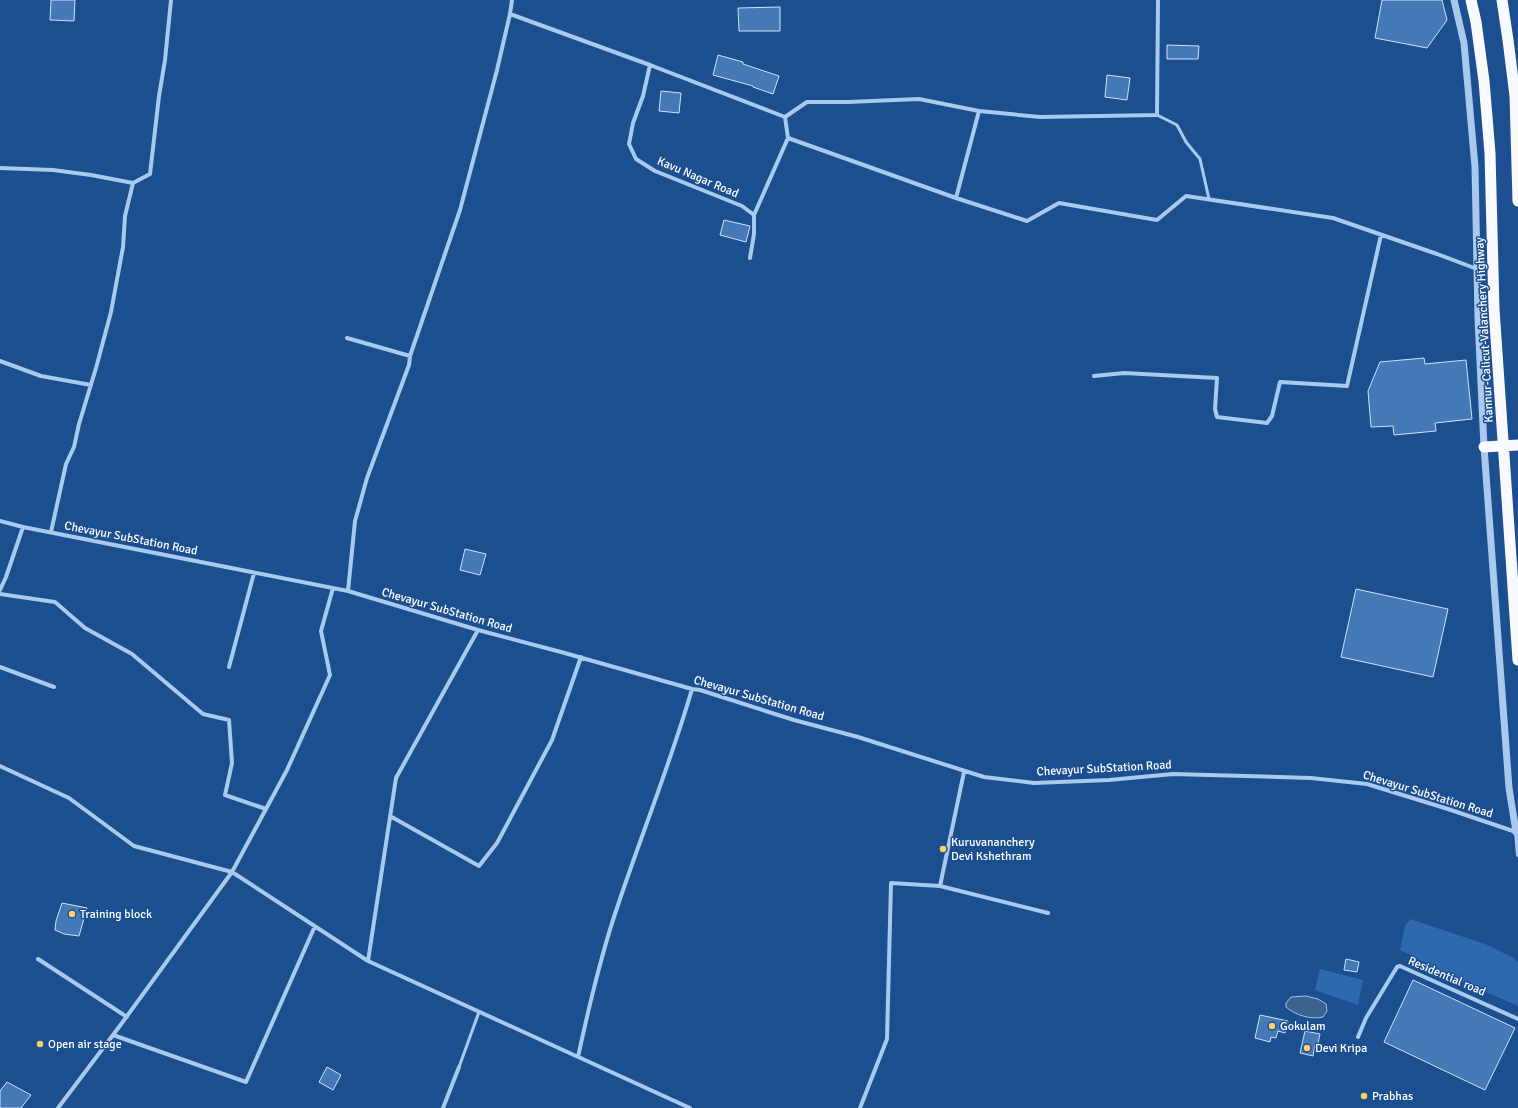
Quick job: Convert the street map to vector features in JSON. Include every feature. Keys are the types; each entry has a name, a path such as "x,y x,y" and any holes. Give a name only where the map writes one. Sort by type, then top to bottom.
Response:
{"highway":[{"name":"Kannur-Calicut-Valanchery Highway","path":"1471,0 1476,22 1484,81 1490,153 1494,309 1518,660"},
{"path":"1502,0 1515,96 1518,201"},
{"path":"1484,447 1518,445"}],"street":[{"path":"0,168 53,170 91,175 132,183 150,174 159,96 165,60 171,0"},
{"path":"348,591 357,514 367,478 410,365 410,356 460,210 497,70 512,0"},
{"path":"785,117 807,102 919,99 979,111 1040,117 1157,115 1158,0"},
{"path":"1454,0 1464,43 1475,166 1477,269 1484,447 1509,788 1518,855"},
{"path":"510,14 650,65 785,117"},
{"name":"Kavu Nagar Road","path":"650,65 644,96 633,123 629,144 636,160 655,171 742,206 754,215"},
{"path":"956,198 979,111"},
{"path":"750,258 754,234 754,215 788,138 785,117"},
{"path":"788,138 956,198 1027,221 1059,203 1157,220 1186,196 1333,218 1477,269"},
{"path":"51,532 66,464 74,447 79,424 111,312 123,247 126,216 132,183"},
{"path":"1094,376 1124,372 1217,378 1215,409 1217,417 1267,423 1272,416 1280,382 1347,386 1381,234"},
{"path":"347,338 410,356"},
{"path":"0,361 41,376 91,385"},
{"name":"Chevayur SubStation Road","path":"0,521 23,527 348,591 478,630 700,690 794,720 858,737 984,778 1034,783 1109,780 1173,774 1311,778 1367,784 1516,832"},
{"path":"0,590 23,527"},
{"path":"229,667 254,573"},
{"path":"58,1108 127,1017 232,872 287,770 330,675 321,631 333,588"},
{"path":"0,594 55,602 85,628 132,654 203,714 229,720 232,764 224,795 266,809"},
{"path":"368,961 396,778 478,630"},
{"path":"390,816 478,866 497,844 552,740 581,657"},
{"path":"0,667 54,687"},
{"path":"578,1058 590,1003 617,906 682,725 692,689"},
{"path":"0,766 69,798 134,846 232,872 368,961 690,1108"},
{"path":"940,886 964,772"},
{"path":"860,1108 887,1040 891,883 940,886 1048,913"},
{"path":"113,1035 246,1082 314,926"},
{"path":"38,959 127,1017"},
{"name":"Residential road","path":"1358,1037 1374,1004 1397,967 1400,966 1518,1019"},
{"path":"443,1108 459,1068"}],"lane":[{"path":"1157,115 1177,125 1186,142 1200,159 1208,199"},
{"path":"459,1068 479,1012"}],"shaded area":[{"path":"1410,919 1485,944 1514,958 1518,962 1518,1006 1469,985 1400,950 1405,926"},
{"path":"1320,969 1363,980 1358,1005 1315,990"},
{"path":"1306,996 1318,999 1326,1004 1327,1011 1323,1017 1313,1018 1303,1016 1286,1007 1286,1003 1291,997"}],"building":[{"path":"51,0 75,0 74,21 50,20"},
{"path":"1382,0 1442,0 1447,20 1427,48 1375,38"},
{"path":"780,7 780,31 739,31 738,8"},
{"path":"1167,45 1199,46 1198,59 1167,59"},
{"path":"718,55 743,62 743,64 779,76 773,94 753,86 713,75"},
{"path":"1107,75 1130,78 1127,100 1105,97"},
{"path":"661,91 681,93 679,113 659,111"},
{"path":"724,220 750,226 746,242 720,235"},
{"path":"1424,358 1425,364 1466,360 1472,419 1435,423 1436,431 1394,435 1393,426 1371,427 1368,391 1380,362"},
{"path":"465,549 486,554 480,575 460,570"},
{"path":"1356,589 1448,609 1433,677 1341,657"},
{"name":"Training block","path":"62,903 87,908 79,936 64,934 55,930 56,921"},
{"path":"1346,959 1359,962 1357,972 1344,970"},
{"path":"1413,980 1515,1028 1485,1090 1384,1042"},
{"name":"Gokulam","path":"1260,1015 1288,1021 1285,1033 1278,1031 1276,1038 1271,1037 1270,1042 1255,1038"},
{"name":"Devi Kripa","path":"1305,1031 1320,1034 1318,1043 1315,1044 1313,1056 1300,1053"},
{"path":"327,1067 341,1075 333,1090 319,1082"},
{"path":"7,1082 31,1095 21,1108 0,1108 0,1091"}],"place":[{"name":"Kuruvananchery Devi Kshethram","path":"943,849"},
{"name":"Training block","path":"72,914"},
{"name":"Gokulam","path":"1272,1026"},
{"name":"Open air stage","path":"40,1044"},
{"name":"Devi Kripa","path":"1307,1048"},
{"name":"Prabhas","path":"1364,1096"}]}
